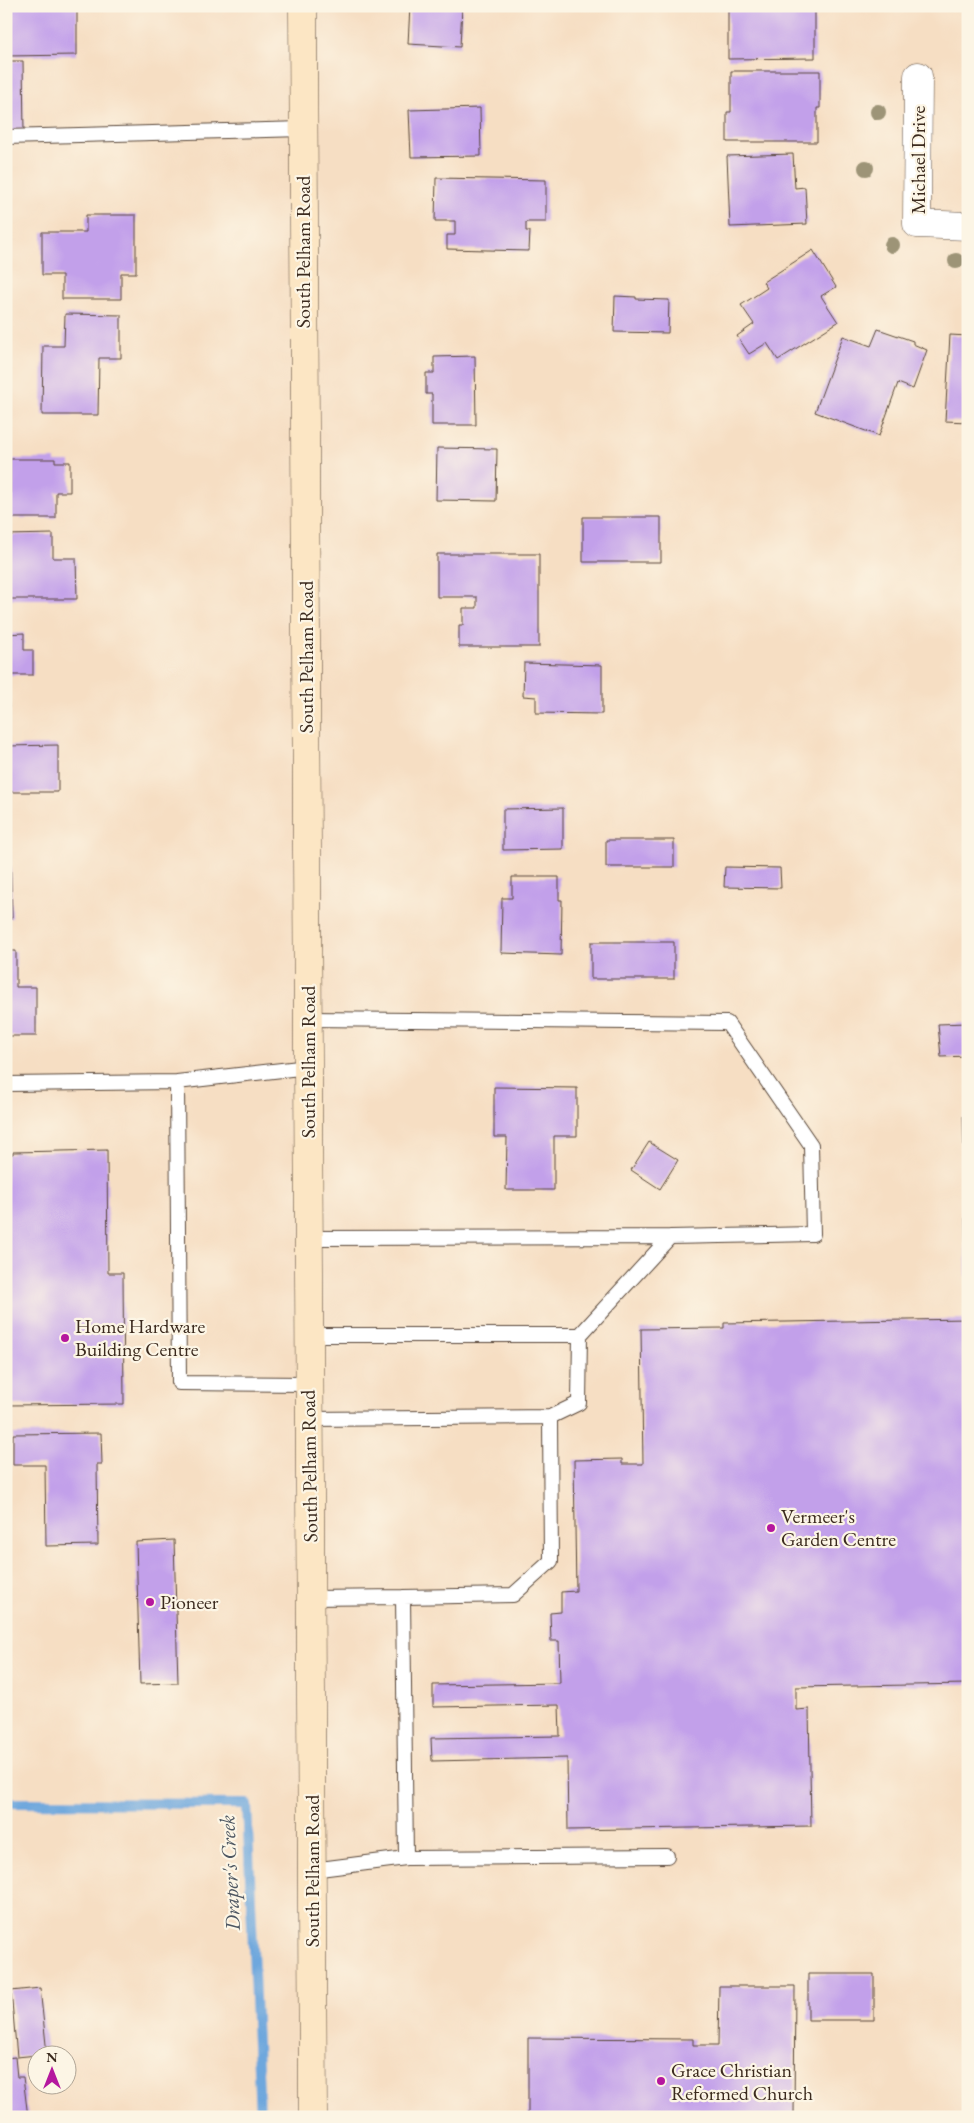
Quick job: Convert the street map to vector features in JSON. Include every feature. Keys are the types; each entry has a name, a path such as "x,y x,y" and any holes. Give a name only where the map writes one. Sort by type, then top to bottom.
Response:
{"main road":[{"name":"South Pelham Road","path":"303,6 308,1419 313,2117"}],"street":[{"name":"Michael Drive","path":"918,76 917,224 968,226"}],"lane":[{"path":"6,137 303,129"},
{"path":"308,1019 727,1023 811,1145 813,1234 670,1237 308,1238"},
{"path":"6,1084 177,1082 308,1067"},
{"path":"177,1082 179,1383 308,1384"},
{"path":"308,1419 550,1417 579,1403 580,1335 670,1237"},
{"path":"308,1335 580,1335"},
{"path":"310,1598 513,1595 551,1561 550,1417"},
{"path":"403,1597 406,1858"},
{"path":"312,1870 406,1858 666,1856"}],"building":[{"path":"6,6 77,6 77,55 6,56"},
{"path":"410,6 462,6 460,47 408,44"},
{"path":"728,6 815,6 815,58 728,59"},
{"path":"6,61 23,61 24,134 6,134"},
{"path":"731,71 820,71 820,108 817,108 817,142 727,142 727,112 731,112"},
{"path":"480,108 481,156 411,157 409,110"},
{"path":"793,154 795,188 805,187 807,224 730,227 727,156"},
{"path":"436,178 546,180 546,222 526,222 526,231 530,231 529,251 447,249 447,235 455,235 455,221 435,221"},
{"path":"86,215 136,215 136,273 121,273 121,299 62,299 62,275 42,275 42,232 86,232"},
{"path":"813,250 836,287 821,296 838,322 778,360 767,343 749,354 737,336 754,324 741,305 767,288 763,282"},
{"path":"615,296 669,300 668,333 614,332"},
{"path":"65,314 121,315 121,358 99,358 98,415 42,415 43,346 64,346"},
{"path":"878,329 913,341 913,344 927,350 913,389 898,383 879,436 815,412 843,336 871,346"},
{"path":"950,335 968,336 968,422 945,421"},
{"path":"475,356 476,425 432,425 432,394 426,394 426,373 434,373 434,357"},
{"path":"437,448 497,449 496,501 436,500"},
{"path":"10,459 55,459 55,462 70,462 70,492 56,492 56,518 10,518"},
{"path":"583,517 661,517 661,562 583,562"},
{"path":"53,534 53,558 76,558 77,599 9,599 6,535"},
{"path":"437,554 539,554 539,647 459,647 459,625 463,625 463,608 477,608 477,597 437,597"},
{"path":"24,633 24,650 33,650 33,675 6,675 6,634"},
{"path":"524,663 602,665 602,714 536,713 536,697 523,696"},
{"path":"6,686 8,686 9,717 6,717"},
{"path":"58,745 58,792 6,792 6,746"},
{"path":"563,808 563,849 503,850 503,809"},
{"path":"606,840 674,840 674,867 606,867"},
{"path":"6,842 10,842 12,918 6,918"},
{"path":"725,867 780,868 781,888 724,887"},
{"path":"512,877 559,877 559,900 562,900 561,955 501,953 502,898 512,898"},
{"path":"591,942 674,942 674,979 591,979"},
{"path":"6,951 16,951 16,987 36,987 36,1036 6,1036"},
{"path":"968,1023 968,1056 941,1057 938,1024"},
{"path":"494,1087 577,1088 577,1136 554,1136 554,1190 506,1190 507,1137 494,1137"},
{"path":"963,1116 968,1116 968,1276 966,1276"},
{"path":"649,1142 678,1160 660,1189 631,1170"},
{"name":"Home Hardware Building Centre","path":"107,1150 108,1273 123,1273 124,1404 6,1405 6,1154 13,1154 13,1152"},
{"name":"Vermeer's Garden Centre","path":"968,1319 968,1684 796,1687 796,1710 809,1709 811,1826 568,1830 567,1758 432,1761 431,1738 560,1736 559,1705 433,1707 433,1685 560,1683 559,1641 551,1641 550,1613 561,1612 561,1592 576,1591 574,1460 622,1459 622,1464 643,1464 641,1329 724,1328 724,1323"},
{"path":"101,1433 102,1464 97,1464 98,1545 46,1546 45,1465 13,1465 13,1434"},
{"path":"174,1540 178,1683 140,1684 136,1542"},
{"path":"808,1974 874,1974 874,2020 808,2020"},
{"name":"Grace Christian Reformed Church","path":"719,1986 795,1986 794,2117 528,2117 528,2038 693,2039 693,2045 718,2045"},
{"path":"40,1988 46,2046 28,2046 28,2056 17,2057 11,1991"},
{"path":"15,2057 17,2077 23,2077 28,2117 6,2117 6,2058"}],"waterway":[{"name":"Draper's Creek","path":"6,1803 247,1804 260,2117"}],"place":[{"name":"Home Hardware Building Centre","path":"65,1338"},
{"name":"Vermeer's Garden Centre","path":"771,1528"},
{"name":"Pioneer","path":"150,1602"},
{"name":"Grace Christian Reformed Church","path":"661,2081"}]}
